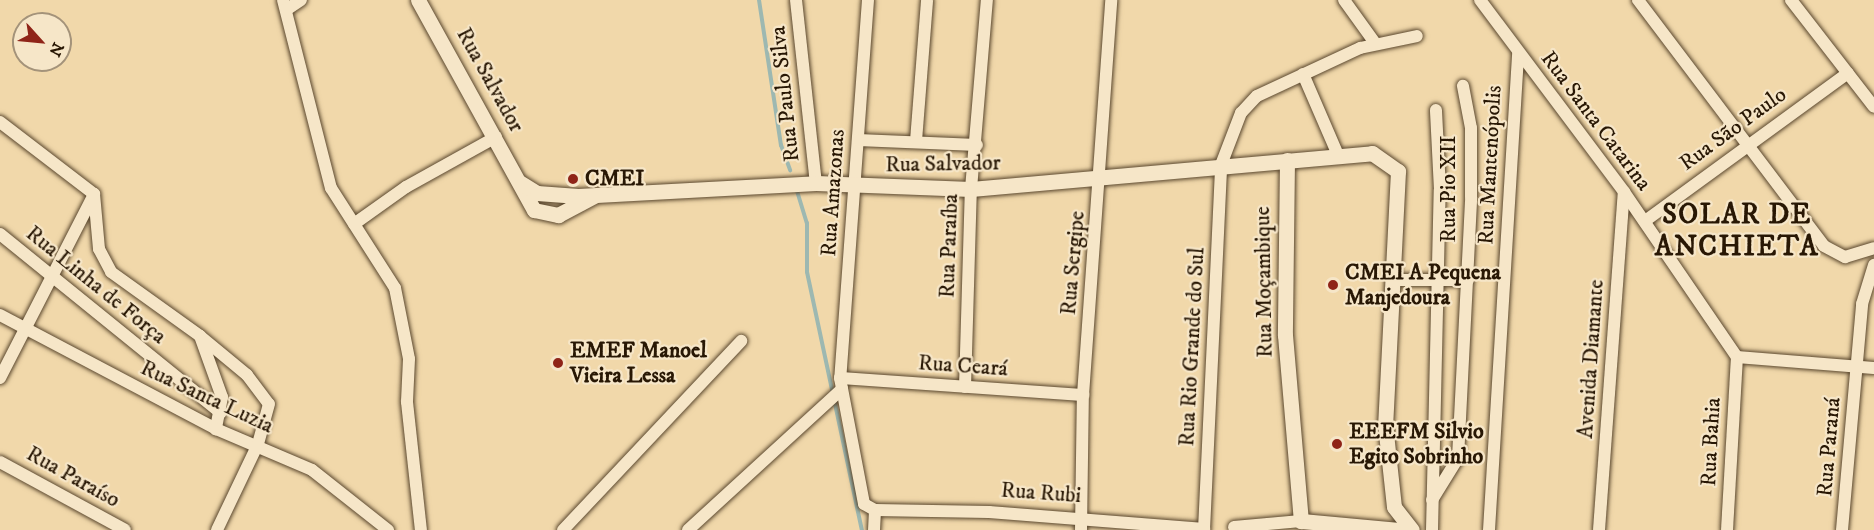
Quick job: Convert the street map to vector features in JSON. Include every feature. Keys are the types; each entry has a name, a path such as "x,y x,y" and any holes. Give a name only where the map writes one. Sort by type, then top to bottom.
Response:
{"street":[{"path":"301,0 284,5 324,169 354,224 387,266 402,317 421,530"},
{"name":"Rua Salvador","path":"418,0 521,183 542,215 558,215 598,194 816,183 855,187 971,189 1101,179 1287,160"},
{"name":"Rua Paulo Silva","path":"796,0 816,183"},
{"name":"Rua Amazonas","path":"867,0 840,386 861,499 875,510"},
{"path":"916,141 927,0"},
{"name":"Rua Paraíba","path":"965,387 971,189 977,145 987,0"},
{"name":"Rua Sergipe","path":"1081,524 1083,395 1101,179 1111,0"},
{"path":"1344,0 1375,44"},
{"path":"1638,0 1745,146 1824,246 1845,257 1874,248"},
{"path":"1791,0 1874,107"},
{"name":"Rua Santa Catarina","path":"1484,1 1518,53 1645,221 1737,357"},
{"path":"1221,165 1248,103 1303,74 1375,44 1417,36"},
{"name":"Rua Mantenópolis","path":"1489,530 1518,53"},
{"name":"Rua São Paulo","path":"1645,221 1848,73"},
{"path":"1303,74 1338,154"},
{"name":"Rua Pio XII","path":"1432,500 1458,458 1468,280 1471,128 1463,86"},
{"path":"1432,530 1437,280 1436,110"},
{"path":"0,122 94,194 103,261 200,336 266,396 269,410 258,444 217,530"},
{"path":"354,224 406,187 496,137"},
{"path":"858,140 977,145"},
{"path":"1287,160 1372,153 1398,171 1393,280 1384,375 1394,507 1412,530"},
{"name":"Rua Moçambique","path":"1287,160 1285,335 1301,521"},
{"name":"Rua Rio Grande do Sul","path":"1204,530 1221,165"},
{"name":"Avenida Diamante","path":"1599,530 1624,192"},
{"path":"0,378 25,328 55,278 94,194"},
{"name":"Rua Linha de Força","path":"0,234 221,413"},
{"name":"Rua Paraná","path":"1842,530 1862,304 1874,265"},
{"path":"1393,280 1468,280"},
{"name":"Rua Santa Luzia","path":"0,315 216,429 258,444 312,470 388,530"},
{"path":"200,336 222,397 221,413 216,429"},
{"path":"563,530 741,340"},
{"path":"1737,357 1874,368"},
{"name":"Rua Bahia","path":"1727,530 1737,357"},
{"path":"688,530 840,386"},
{"name":"Rua Ceará","path":"840,386 965,387 1083,395"},
{"name":"Rua Paraíso","path":"0,462 125,530"},
{"path":"1377,527 1394,507"},
{"path":"874,530 875,510"},
{"name":"Rua Rubi","path":"875,510 1204,530"},
{"path":"1234,527 1301,521 1339,527 1377,527 1400,530"}],"waterway":[{"path":"759,0 781,145 790,170"},
{"path":"797,191 807,223 807,272 862,530"}],"place":[{"name":"CMEI","path":"573,179"},
{"name":"CMEI A Pequena Manjedoura","path":"1333,285"},
{"name":"EMEF Manoel Vieira Lessa","path":"558,363"},
{"name":"EEEFM Silvio Egito Sobrinho","path":"1337,444"}],"district":[{"name":"SOLAR DE ANCHIETA","path":"1737,231"}]}
